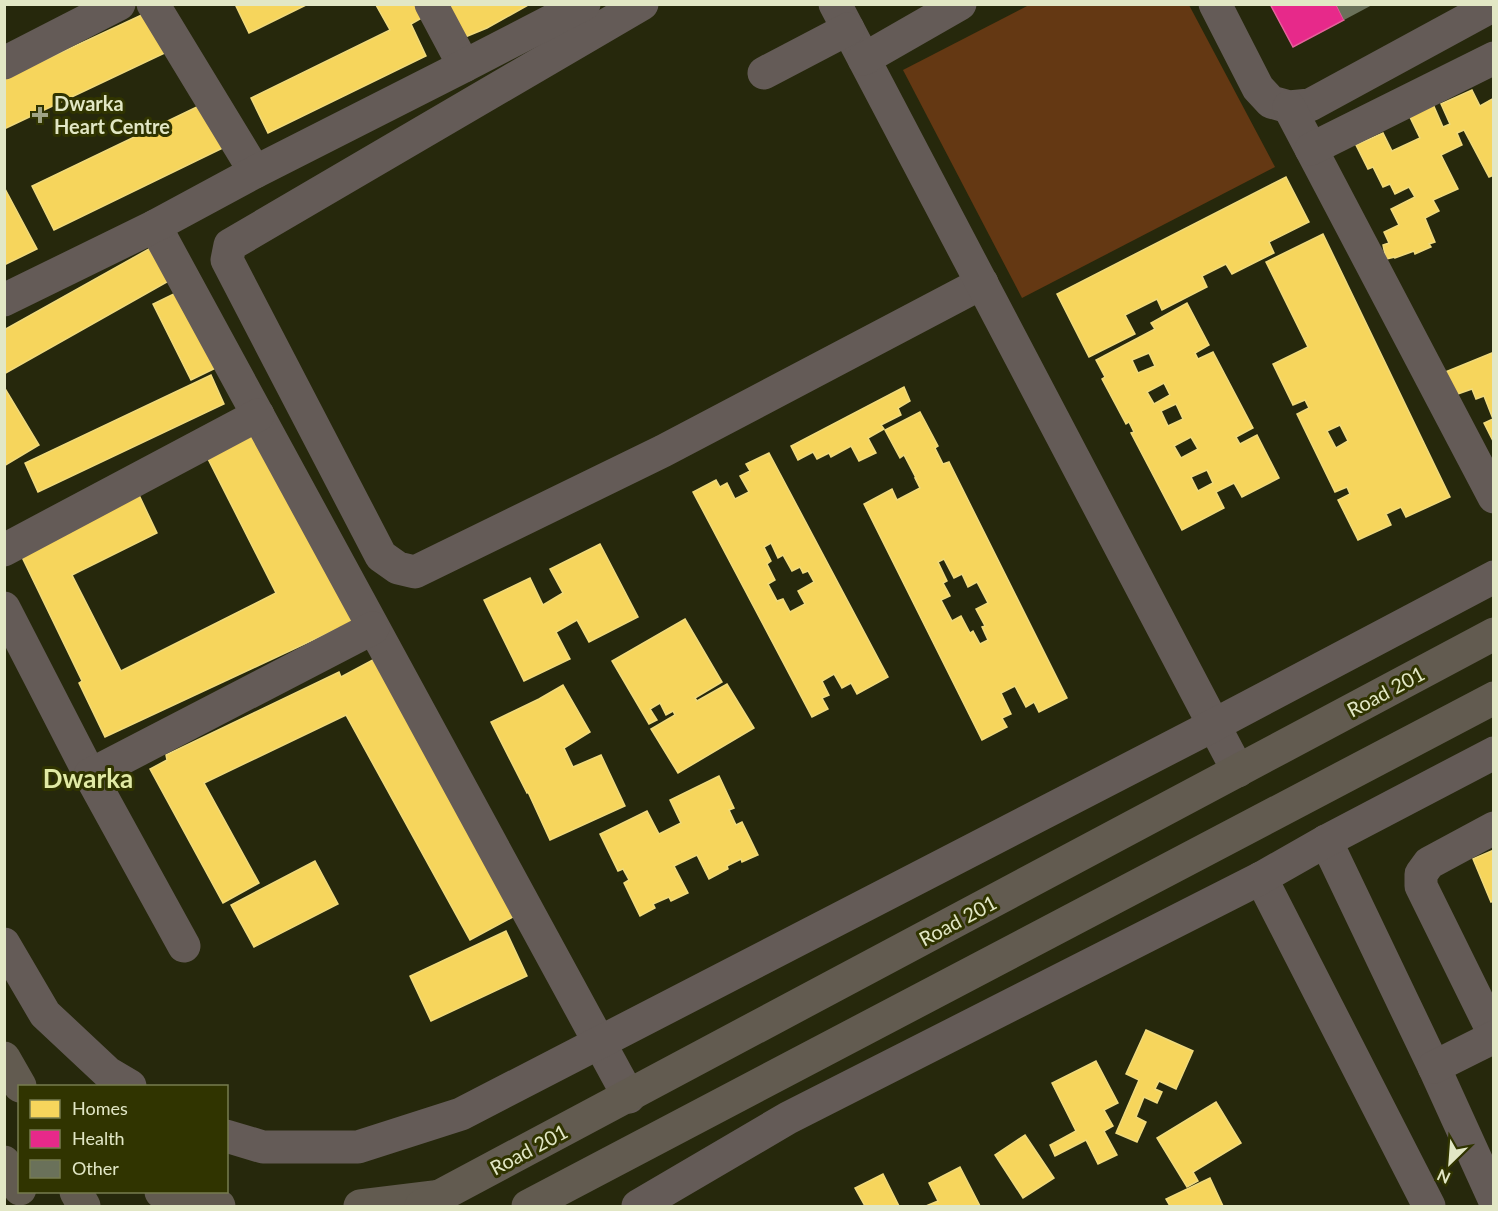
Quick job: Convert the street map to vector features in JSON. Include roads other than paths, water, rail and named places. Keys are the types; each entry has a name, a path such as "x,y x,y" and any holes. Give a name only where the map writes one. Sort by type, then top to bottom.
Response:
{"main road":[{"name":"Road 201","path":"432,1201 1494,634"},
{"path":"528,1206 1494,698"},
{"path":"4,1058 19,1085"},
{"path":"4,1162 18,1186"},
{"path":"166,1193 198,1205 219,1206"},
{"path":"360,1206 432,1201"}],"street":[{"path":"4,63 119,4"},
{"path":"431,4 464,66"},
{"path":"4,300 155,226 255,172 584,4"},
{"path":"642,4 230,245 227,260 381,556 398,568 415,572 663,451 982,283"},
{"path":"864,59 960,4"},
{"path":"1215,4 1258,88 1271,102 1289,107 1310,105 1494,5"},
{"path":"159,6 255,172"},
{"path":"764,74 842,17 1238,771"},
{"path":"1311,148 1494,58"},
{"path":"1289,107 1493,495"},
{"path":"155,226 628,1097"},
{"path":"4,550 258,415"},
{"path":"228,1137 263,1147 358,1147 461,1114 1214,725 1494,577"},
{"path":"4,608 90,775 184,946"},
{"path":"90,775 373,628"},
{"path":"638,1206 788,1118 1261,878 1326,841 1494,753"},
{"path":"1434,1067 1494,1035 1421,886 1421,874 1430,863 1494,828"},
{"path":"1326,841 1494,1199"},
{"path":"1261,878 1429,1206"},
{"path":"4,944 45,1014 108,1073 128,1085"}],"place":[{"name":"Dwarka Heart Centre","path":"40,115"}],"district":[{"name":"Dwarka","path":"88,779"}]}
